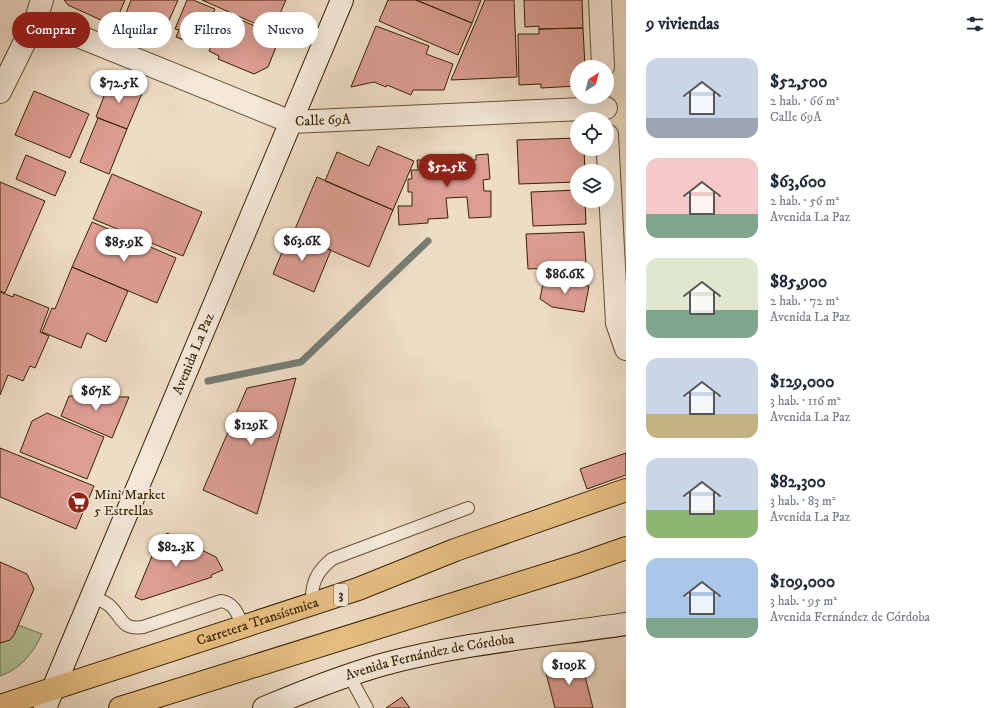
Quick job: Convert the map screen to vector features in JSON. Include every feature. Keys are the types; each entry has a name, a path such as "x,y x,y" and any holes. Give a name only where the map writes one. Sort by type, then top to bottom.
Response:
{"main road":[{"name":"Avenida La Paz","path":"49,698 342,0"},
{"path":"600,0 604,60"},
{"name":"Calle 69A","path":"39,10 291,122 606,108"},
{"path":"0,92 39,10"},
{"path":"608,156 617,324 626,349"},
{"name":"Carretera Transístmica","path":"0,706 49,698 243,627 358,589 455,550 626,490"},
{"path":"120,708 578,565 626,548"},
{"name":"Avenida Fernández de Córdoba","path":"264,708 349,675 381,665 446,650 626,624"}],"lane":[{"path":"312,604 311,590 315,578 322,567 332,559 468,508"},
{"path":"92,597 110,606 126,625 135,628 143,627 221,601 228,602 233,607 243,627"},
{"path":"349,675 367,708"}],"green space":[{"path":"18,625 42,634 35,648 26,660 14,669 0,676 0,643 12,637"}],"building":[{"path":"64,0 125,0 120,12 98,12 98,19 90,15 90,12 83,12 68,5"},
{"path":"131,0 178,0 172,14 172,12 126,12"},
{"path":"187,0 193,0 215,9 214,12 182,12"},
{"path":"202,0 286,0 281,12 253,12 253,23 245,19 245,12 229,12"},
{"path":"388,0 416,0 472,23 458,55 379,21"},
{"path":"416,0 481,0 472,23"},
{"path":"485,0 514,0 517,77 451,80"},
{"path":"524,0 582,0 583,28 539,29 539,26 525,27"},
{"path":"180,17 180,39 176,37 179,30 175,29"},
{"path":"245,22 253,25 253,48 276,48 268,67 254,74 218,59 219,56 209,51 210,48 245,48"},
{"path":"376,26 429,46 426,54 453,64 444,90 413,90 411,95 387,85 386,87 374,82 351,87"},
{"path":"583,28 585,60 570,60 570,86 541,88 541,84 519,85 518,34 539,34 539,29"},
{"path":"111,78 143,91 127,129 96,117"},
{"path":"34,91 89,114 70,158 15,135"},
{"path":"98,118 127,129 109,174 80,162"},
{"path":"570,138 570,156 584,156 585,164 570,164 570,182 519,184 517,140"},
{"path":"378,146 414,161 393,210 325,181 337,152 369,166"},
{"path":"464,154 465,160 476,160 476,155 488,154 490,179 483,180 484,191 491,191 491,217 469,218 467,197 446,198 448,218 428,219 428,223 399,225 398,206 412,206 412,192 408,192 408,179 412,179 411,170 418,170 417,160 441,160 441,156"},
{"path":"26,155 66,172 55,196 16,179"},
{"path":"112,174 202,212 183,256 93,219"},
{"path":"317,177 393,210 369,267 293,234"},
{"path":"0,182 45,201 5,293 0,291"},
{"path":"570,190 570,208 585,208 586,224 533,226 531,192"},
{"path":"92,222 176,258 157,303 72,267"},
{"path":"584,232 586,264 574,265 573,267 528,269 526,234"},
{"path":"290,233 331,250 314,292 273,274"},
{"path":"72,267 128,291 106,342 87,333 81,348 42,332 52,308 55,309"},
{"path":"544,278 589,286 584,312 552,307 540,299"},
{"path":"0,292 13,297 14,294 49,308 40,332 49,336 35,368 30,366 23,381 8,375 0,395"},
{"path":"296,378 257,514 203,490 247,388"},
{"path":"69,396 129,397 112,438 61,416"},
{"path":"47,413 104,437 87,479 20,452 32,421"},
{"path":"0,448 94,486 76,529 0,497"},
{"path":"626,453 626,475 587,489 580,469"},
{"path":"167,533 216,557 223,570 211,575 212,577 142,600 135,597 155,549 161,548"},
{"path":"0,562 27,574 34,589 14,635 10,640 0,643"},
{"path":"581,660 593,708 555,708 545,669"},
{"path":"402,697 410,708 386,708"}],"waterway":[{"path":"208,381 301,362 428,241"}],"place":[{"name":"Mini Market 5 Estrellas","path":"79,503"}]}
